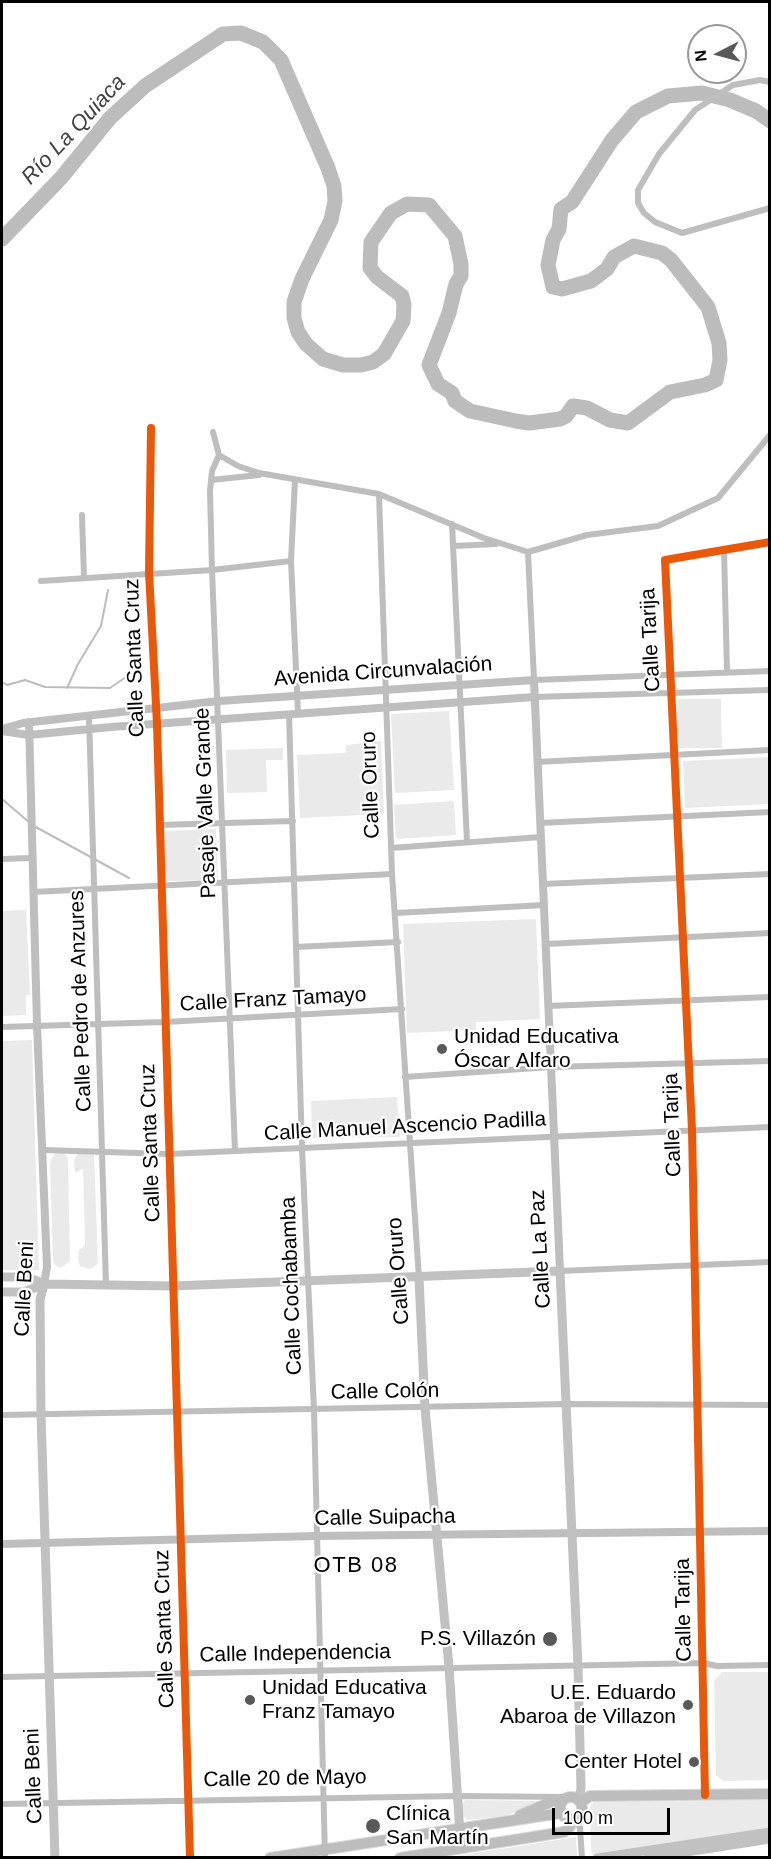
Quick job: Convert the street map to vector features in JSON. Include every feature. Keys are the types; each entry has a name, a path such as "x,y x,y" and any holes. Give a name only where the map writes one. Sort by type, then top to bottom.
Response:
{"highway":[{"name":"Calle 20 de Mayo","path":"573,1800 590,1796 770,1794"},
{"path":"270,1857 325,1853 509,1819 569,1817 582,1810 573,1800"},
{"path":"400,1857 564,1832 570,1827 569,1817 560,1806 573,1800"},
{"path":"509,1819 553,1801 573,1800"}],"main road":[{"path":"2,1277 27,1277 44,1284 173,1286 308,1283 560,1271"},
{"name":"Calle La Paz","path":"560,1271 578,1666 581,1788 573,1800"},
{"name":"Calle Oruro","path":"419,1278 425,1408 449,1667 460,1849"},
{"path":"2,1292 24,1292 44,1284"},
{"name":"Calle Beni","path":"44,1284 40,1300 40,1414 55,1857"},
{"path":"597,1857 706,1848 770,1832"},
{"path":"648,1857 770,1839"}],"street":[{"path":"770,82 760,80 734,85 695,111 659,154 638,190 638,203 644,213 655,222 682,233 770,208"},
{"name":"Calle Santa Cruz","path":"151,428 149,572 157,724 190,1857"},
{"path":"213,432 219,455 238,466 266,475 379,494 452,525 528,552 573,538 658,526 718,498 770,435"},
{"name":"Pasaje Valle Grande","path":"219,455 212,480 212,570 220,719 235,1151"},
{"path":"212,480 266,475"},
{"name":"Calle Cochabamba","path":"295,480 291,561 297,695 294,713 293,821 302,1148 314,1410 325,1853"},
{"name":"Calle Oruro","path":"379,494 392,874 419,1278"},
{"path":"82,515 84,577"},
{"path":"452,525 466,842"},
{"name":"Calle Tarija","path":"705,1795 692,1130 665,560 770,542"},
{"path":"453,546 503,544"},
{"path":"724,550 727,672"},
{"path":"528,552 534,680"},
{"path":"41,581 149,572 212,570 291,561"},
{"name":"Avenida Circunvalación","path":"2,730 29,722 297,695 534,680 770,670"},
{"name":"Calle La Paz","path":"534,680 560,1271"},
{"name":"Avenida Circunvalación","path":"2,730 29,735 294,713 534,697 770,690"},
{"name":"Calle Pedro de Anzures","path":"89,716 106,1285"},
{"name":"Calle Beni","path":"29,722 37,1025 47,1267 44,1284"},
{"path":"537,762 770,750"},
{"path":"540,823 770,812"},
{"path":"159,825 293,821"},
{"path":"391,848 541,837"},
{"path":"2,859 32,858"},
{"path":"33,892 392,874"},
{"path":"543,884 770,874"},
{"path":"396,913 544,905"},
{"path":"546,944 770,933"},
{"path":"296,947 398,942"},
{"path":"549,1006 770,997"},
{"name":"Calle Franz Tamayo","path":"2,1027 165,1022 402,1009"},
{"path":"405,1077 551,1068 770,1061"},
{"name":"Calle Manuel Ascencio Padilla","path":"43,1150 169,1154 770,1127"},
{"path":"560,1271 770,1262"},
{"name":"Calle Colón","path":"2,1414 567,1404 770,1404"},
{"name":"Calle Suipacha","path":"2,1544 316,1536 572,1535 770,1530"},
{"name":"Calle Independencia","path":"2,1677 703,1663 717,1666 770,1665"},
{"name":"Calle 20 de Mayo","path":"2,1804 457,1796 573,1800"},
{"path":"569,1817 580,1828 582,1857"}],"shaded area":[{"path":"677,699 721,699 722,748 678,748"},
{"path":"449,711 454,790 395,793 391,714"},
{"path":"381,741 384,814 300,818 297,755 346,753 346,745"},
{"path":"283,748 283,760 266,760 267,792 227,793 226,750"},
{"path":"769,757 769,804 685,808 683,761"},
{"path":"454,801 456,835 396,839 394,805"},
{"path":"216,829 218,880 165,881 163,831"},
{"path":"26,910 30,995 26,995 26,1015 2,1016 2,911"},
{"path":"536,919 540,1019 476,1022 476,1030 407,1033 403,924"},
{"path":"32,1040 39,1270 2,1270 2,1041"},
{"path":"397,1097 400,1137 312,1138 311,1101"},
{"path":"55,1152 63,1152 68,1159 70,1261 61,1268 53,1261 50,1162"},
{"path":"78,1153 94,1155 98,1264 90,1269 80,1266 78,1259 79,1250 85,1245 83,1169 75,1173 74,1160"},
{"path":"722,1672 769,1672 769,1780 724,1781 716,1775 714,1681"},
{"path":"769,1798 769,1828 593,1854 591,1850 590,1807 594,1801"},
{"path":"465,1800 540,1801 539,1804 504,1816 467,1820 463,1816 462,1804"},
{"path":"576,1837 577,1857 451,1857"}],"waterway":[{"name":"Río La Quiaca","path":"2,239 61,178 110,118 145,86 223,34 241,33 263,42 281,60 334,186 335,201 331,220 302,279 294,302 294,318 298,332 306,344 323,359 343,365 373,362 384,354 403,321 404,305 402,296 377,277 370,268 371,242 391,213 407,204 429,205 455,236 461,264 461,276 456,284 449,313 429,365 438,384 452,393 455,401 470,411 516,421 529,423 560,419 566,416 573,406 587,408 610,420 628,423 670,392 705,385 716,380 720,360 719,343 708,307 671,260 662,253 634,246 614,257 607,269 591,281 562,289 553,287 548,265 553,240 559,229 561,209 572,202 612,140 636,112 668,96 702,93 730,100 756,111 770,121"},
{"path":"67,688 78,664 101,626 108,590"},
{"path":"2,682 7,685 25,680 45,687 110,688 142,666"},
{"path":"2,799 30,823"},
{"path":"34,826 129,878"}],"cycle path":[{"path":"151,428 149,572 157,724 190,1858"},
{"path":"705,1795 692,1130 665,560 770,542"}],"place":[{"name":"Unidad Educativa Óscar Alfaro","path":"442,1049"},
{"name":"P.S. Villazón","path":"550,1639"},
{"name":"Unidad Educativa Franz Tamayo","path":"250,1700"},
{"name":"U.E. Eduardo Abaroa de Villazon","path":"688,1705"},
{"name":"Center Hotel","path":"694,1762"},
{"name":"Clínica San Martín","path":"373,1826"}],"district":[{"name":"OTB 08","path":"356,1566"}]}
